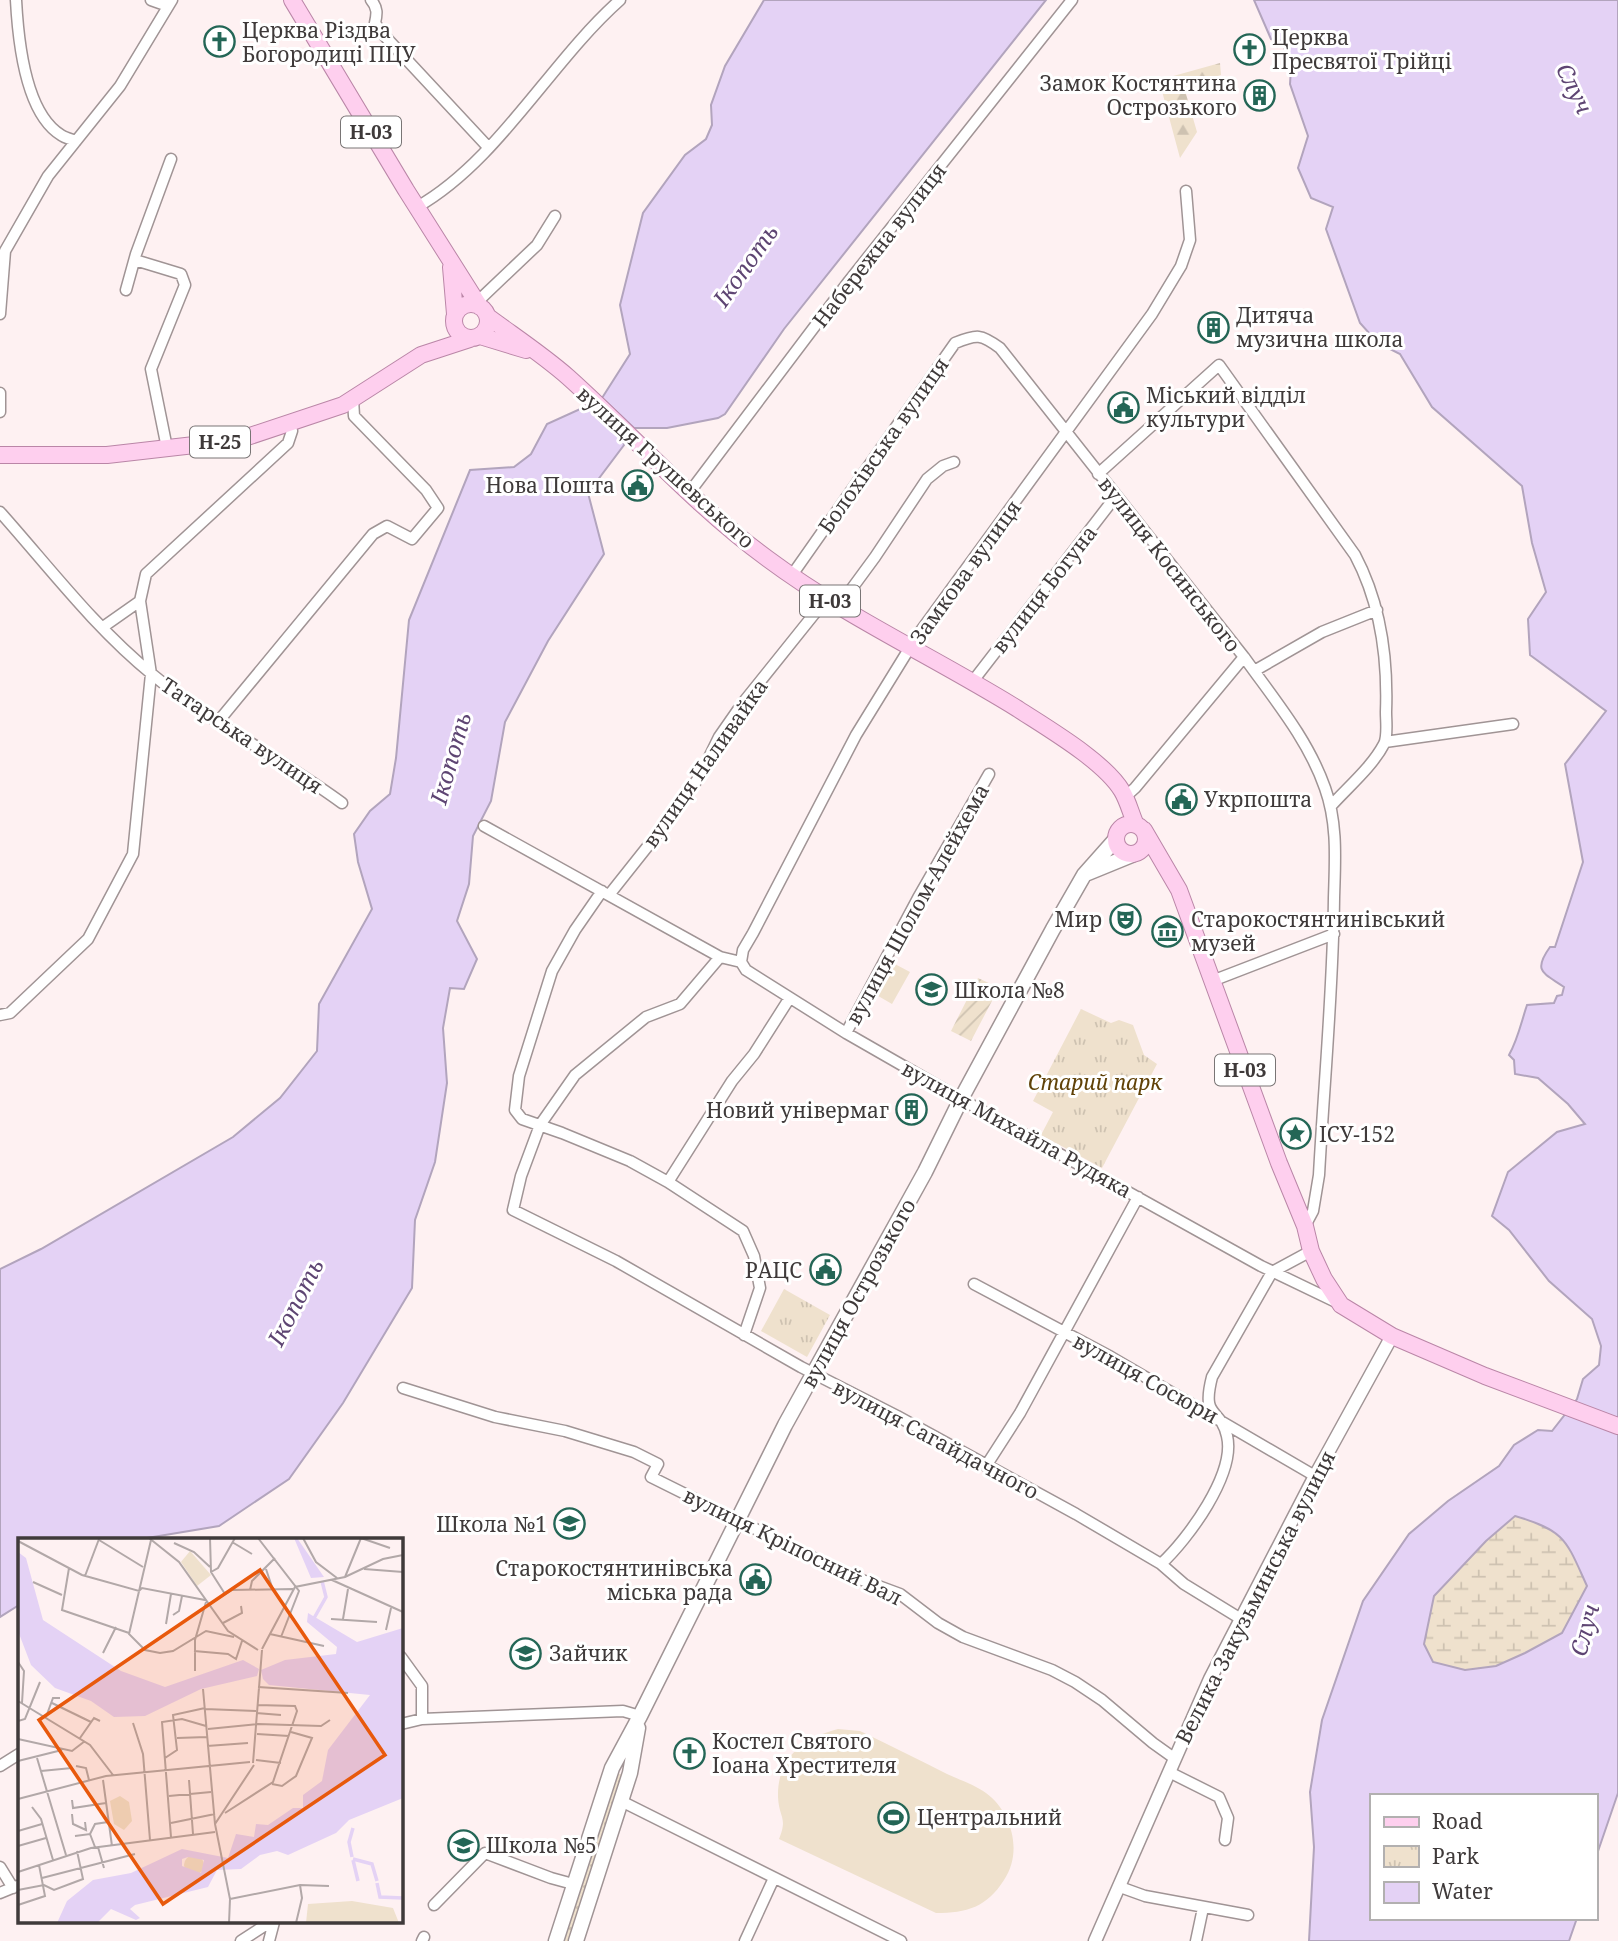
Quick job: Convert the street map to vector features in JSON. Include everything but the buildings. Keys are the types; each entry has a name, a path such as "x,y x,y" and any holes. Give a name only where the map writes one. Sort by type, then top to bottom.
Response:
{"main road":[{"name":"вулиця Грушевського","path":"292,0 451,264 481,308 593,401 689,493 769,560 909,648 973,681 1062,737 1103,770 1121,789 1140,828 1179,890 1305,1226 1311,1251 1324,1279 1341,1305"},
{"name":"Н-03","path":"451,264 455,317"},
{"path":"469,304 481,308 487,327 475,337 459,334 454,325 455,317 464,306 469,304"},
{"name":"Н-25","path":"421,355 455,317"},
{"name":"Н-03","path":"475,337 538,354"},
{"name":"Н-25","path":"0,455 107,455 238,440 343,405 421,355 475,337"},
{"path":"1116,837 1125,797"},
{"path":"1084,875 1144,848 1146,839 1140,828 1127,825 1116,837"},
{"name":"Н-03","path":"1116,837 1123,852 1132,855"},
{"name":"вулиця Острозького","path":"556,1941 612,1768 736,1521 812,1373 925,1172 961,1099 1084,875 1116,837"},
{"name":"вулиця Грушевського","path":"1132,855 1158,870 1179,890"},
{"name":"вулиця Михайла Рудяка","path":"1341,1305 1392,1336 1485,1376 1618,1426"},
{"name":"вулиця Острозького","path":"576,1941 630,1773 640,1716"},
{"path":"612,1768 622,1765 630,1773"}],"street":[{"path":"16,0 20,46 32,96 60,135 76,141"},
{"path":"0,314 5,251 48,176 120,86 170,3 152,0"},
{"path":"371,0 377,13 375,23 380,31 488,147"},
{"path":"417,207 438,195 488,147 587,31 620,0"},
{"name":"Набережна вулиця","path":"689,493 849,281 1072,0"},
{"path":"127,290 135,260 172,159"},
{"name":"Замкова вулиця","path":"741,962 743,950 856,735 909,648 1152,314 1181,266 1190,240 1186,191"},
{"path":"481,308 537,245 555,216"},
{"path":"135,260 181,274 185,285 150,369 167,448"},
{"name":"Болохівська вулиця","path":"792,575 955,343 972,336 986,338"},
{"name":"вулиця Косинського","path":"986,338 1000,348 1244,657 1279,704 1325,786 1335,828 1334,934 1319,1175 1313,1211 1305,1226"},
{"path":"1098,474 1219,365 1355,555 1377,610 1384,641 1387,693 1385,742 1367,767 1331,806"},
{"path":"0,393 0,412"},
{"path":"217,723 373,534 387,526 412,538 438,508 426,490 354,416 353,399"},
{"path":"0,1015 10,1013 88,939 133,854 151,674 140,601 146,574 288,443 292,431 290,423"},
{"name":"вулиця Наливайка","path":"540,1125 522,1119 515,1110 519,1076 552,971 575,930 671,817 742,704 875,557 927,479 943,466 954,462"},
{"name":"вулиця Богуна","path":"973,681 1116,496"},
{"name":"Татарська вулиця","path":"0,512 103,627 151,674 217,723 342,803"},
{"path":"103,627 140,601"},
{"path":"1254,671 1321,632 1377,610"},
{"path":"1125,797 1244,657"},
{"path":"1385,742 1513,724"},
{"name":"вулиця Шолом-Алейхема","path":"846,1033 918,898 989,774"},
{"name":"вулиця Михайла Рудяка","path":"484,826 720,957 741,962 746,970 789,999 961,1099 1272,1272 1341,1305"},
{"path":"1212,981 1334,934"},
{"path":"720,957 680,1004 646,1017 575,1074 540,1125 630,1161 743,1231 754,1256 760,1288 744,1335"},
{"path":"667,1182 789,999"},
{"name":"вулиця Сагайдачного","path":"540,1125 521,1176 513,1210 616,1261 812,1373 897,1416 1076,1514 1161,1564 1184,1584 1241,1619"},
{"path":"986,1466 1020,1413 1138,1197"},
{"path":"1161,1564 1172,1554 1204,1509 1221,1478 1228,1452 1228,1439 1224,1427 1208,1405 1207,1395 1212,1377 1272,1272 1311,1251"},
{"name":"вулиця Сосюри","path":"974,1284 1214,1415 1243,1435 1315,1476"},
{"name":"Велика Закузьминська вулиця","path":"1095,1941 1210,1679 1315,1476 1392,1336"},
{"name":"вулиця Кріпосний Вал","path":"403,1388 495,1417 565,1431 634,1452 658,1464 651,1477 846,1574 900,1594 963,1637 1052,1670 1075,1682 1102,1700 1174,1758"},
{"path":"402,1658 422,1686 422,1719"},
{"path":"402,1724 422,1719 622,1711 640,1716"},
{"path":"0,1766 18,1755"},
{"path":"1169,1772 1219,1797 1228,1818 1225,1840"},
{"path":"621,1801 897,1940"},
{"path":"434,1905 485,1853 573,1884"},
{"path":"0,1867 16,1886 0,1893"},
{"path":"745,1941 774,1878"},
{"path":"1120,1887 1145,1896 1248,1915"},
{"path":"1196,1941 1203,1908"},
{"path":"242,1941 269,1924"}],"green space":[{"path":"1220,63 1221,75 1184,87 1197,132 1180,158 1159,80"},
{"path":"891,962 910,972 892,1004 873,993"},
{"path":"978,978 993,985 987,996 993,999 971,1041 951,1031"},
{"name":"Старий парк","path":"1081,1009 1111,1023 1119,1020 1133,1025 1144,1055 1157,1064 1102,1168 1041,1135 1053,1112 1033,1101"},
{"path":"784,1289 830,1315 807,1357 761,1331"},
{"path":"1515,1516 1545,1527 1562,1539 1587,1586 1562,1633 1496,1666 1465,1670 1433,1662 1424,1644 1434,1596 1486,1541"},
{"name":"Центральний","path":"838,1729 860,1731 977,1788 995,1801 1008,1821 1014,1845 1010,1869 991,1897 967,1910 936,1913 779,1839 783,1822 778,1797 782,1771 795,1751 804,1744"},
{"path":"613,1772 624,1775 571,1941 560,1941"}],"water":[{"name":"Ікопоть","path":"764,0 1046,0 784,329 725,414 718,418 667,428 634,428 602,398 630,354 620,305 643,213 685,155 706,139 712,125 711,105 725,66"},
{"name":"Случ","path":"1254,0 1618,0 1618,1793 1597,1854 1597,1794 1370,1794 1370,1920 1576,1920 1569,1941 1309,1941 1314,1847 1310,1792 1322,1720 1363,1601 1409,1534 1448,1501 1499,1466 1514,1445 1538,1430 1552,1431 1577,1399 1583,1379 1599,1365 1601,1346 1592,1319 1549,1281 1509,1230 1492,1216 1508,1172 1557,1132 1585,1124 1568,1104 1538,1078 1515,1074 1514,1060 1509,1055 1527,1005 1554,1003 1557,996 1562,995 1564,987 1546,975 1541,967 1550,947 1555,947 1583,862 1565,764 1606,711 1530,655 1528,619 1546,592 1532,543 1522,486 1432,407 1400,354 1378,343 1360,323 1326,229 1333,207 1311,198 1298,168 1308,136 1290,84 1291,68 1282,41 1271,39","holes":["1515,1516 1545,1527 1562,1539 1587,1586 1562,1633 1496,1666 1465,1670 1433,1662 1424,1644 1434,1596 1486,1541"]},
{"name":"Ікопоть","path":"589,405 623,440 624,445 588,493 604,554 548,641 505,722 491,801 473,836 469,884 457,921 477,959 464,989 450,988 443,1028 447,1083 435,1162 415,1220 412,1288 343,1403 289,1479 219,1526 147,1538 18,1538 18,1606 0,1617 0,1269 41,1249 233,1137 280,1098 317,1051 319,1004 372,909 358,862 354,834 370,811 390,794 409,620 470,470 514,467 531,454 547,424"}],"place":[{"name":"Церква Різдва Богородиці ПЦУ","path":"219,42"},
{"name":"Церква Пресвятої Трійці","path":"1249,49"},
{"name":"Замок Костянтина Острозького","path":"1260,95"},
{"name":"Дитяча музична школа","path":"1213,327"},
{"name":"Міський відділ культури","path":"1123,407"},
{"name":"Нова Пошта","path":"638,485"},
{"name":"Укрпошта","path":"1181,799"},
{"name":"Мир","path":"1125,919"},
{"name":"Старокостянтинівський музей","path":"1168,931"},
{"name":"Школа №8","path":"931,990"},
{"name":"Новий універмаг","path":"912,1110"},
{"name":"ІСУ-152","path":"1296,1134"},
{"name":"РАЦС","path":"825,1270"},
{"name":"Школа №1","path":"570,1524"},
{"name":"Старокостянтинівська міська рада","path":"756,1580"},
{"name":"Зайчик","path":"526,1653"},
{"name":"Костел Святого Іоана Хрестителя","path":"689,1753"},
{"name":"Центральний","path":"894,1817"},
{"name":"Школа №5","path":"463,1845"}]}
